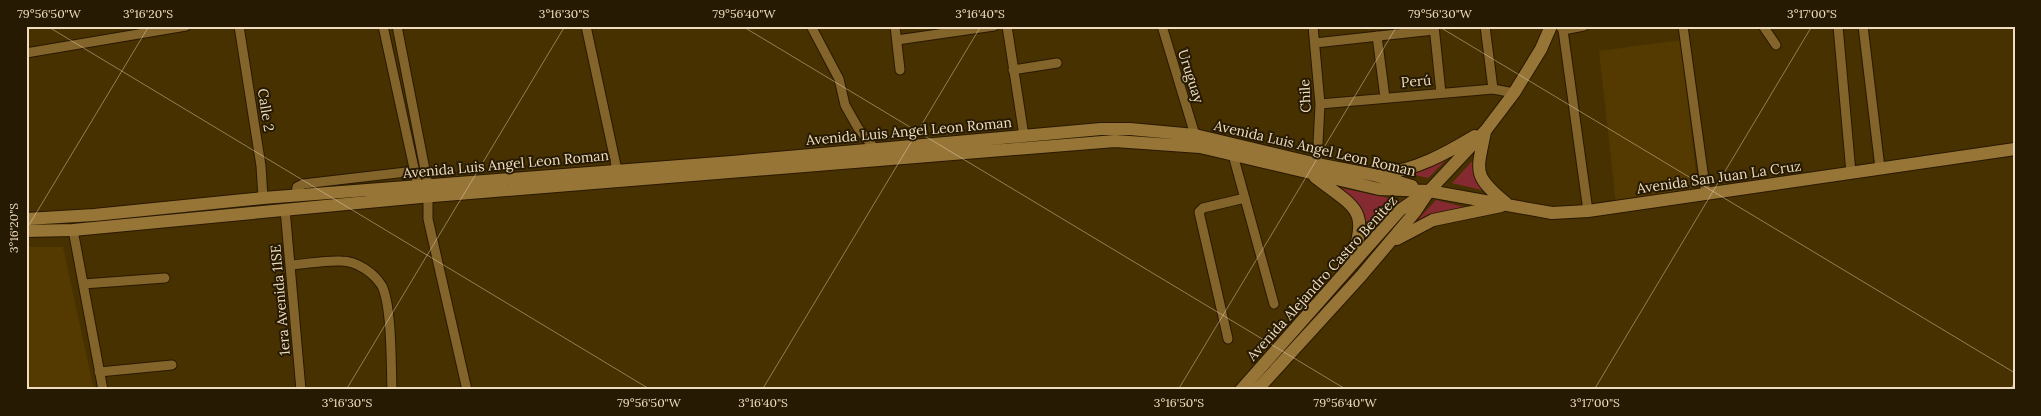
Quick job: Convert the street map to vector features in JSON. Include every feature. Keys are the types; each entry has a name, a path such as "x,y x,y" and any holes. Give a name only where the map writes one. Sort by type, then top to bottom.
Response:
{"main road":[{"name":"Avenida Alejandro Castro Benitez","path":"1257,390 1387,246 1429,191 1486,130 1514,93 1558,28"},
{"name":"Avenida Luis Angel Leon Roman","path":"26,219 94,215 263,198 424,194 808,165 931,144 1101,129 1130,129 1196,135 1379,189 1429,191"},
{"path":"1374,175 1400,172 1420,165 1453,150 1486,130"},
{"path":"1486,130 1478,171 1486,185 1508,204"},
{"name":"Avenida Luis Angel Leon Roman","path":"26,231 73,230 424,194 616,170 857,150 898,158 1115,141 1200,147 1315,170 1374,175 1429,191"},
{"path":"898,158 893,157 894,152 919,150 931,144"},
{"name":"Avenida San Juan La Cruz","path":"1429,191 1552,213 1588,211 2015,149"},
{"path":"808,165 825,160 858,157 861,152 857,150"},
{"path":"1315,170 1355,209 1360,223 1360,235 1348,268"},
{"name":"Avenida Alejandro Castro Benitez","path":"1241,390 1400,210 1429,191"},
{"path":"1387,246 1416,227 1433,220 1508,204"}],"street":[{"path":"26,53 139,30 186,26"},
{"name":"Calle 2","path":"239,26 263,198"},
{"path":"383,26 414,172 424,194"},
{"path":"397,26 424,194 467,390"},
{"path":"586,26 616,170"},
{"path":"811,26 839,79 845,105 876,154"},
{"path":"895,26 900,70"},
{"path":"896,40 994,26"},
{"path":"1008,26 1024,136"},
{"name":"Uruguay","path":"1162,26 1196,135"},
{"name":"Chile","path":"1313,26 1320,104 1315,170"},
{"path":"1485,26 1493,89"},
{"path":"1584,26 1558,28 1588,211"},
{"path":"1683,26 1706,194"},
{"path":"1763,26 1776,45"},
{"path":"1838,26 1851,172"},
{"path":"1863,26 1880,168"},
{"path":"1315,43 1434,28 1441,93"},
{"path":"1377,36 1385,98"},
{"path":"1013,70 1057,63"},
{"name":"Perú","path":"1320,104 1493,89 1514,93"},
{"path":"1233,155 1274,304"},
{"path":"296,196 297,187 303,184 414,172"},
{"path":"1228,339 1199,212 1203,208 1245,198"},
{"name":"1era Avenida 11SE","path":"285,209 301,390"},
{"path":"73,230 103,390"},
{"path":"291,265 342,261 357,265 372,274 382,287 387,302 392,390"},
{"path":"83,284 164,278"},
{"path":"99,372 172,365"}],"shaded area":[{"path":"1681,40 1698,192 1616,203 1599,51"},
{"path":"1451,155 1428,178 1410,174"},
{"path":"1478,155 1486,191 1452,183"},
{"path":"1336,187 1403,201 1360,250 1363,235"},
{"path":"1436,200 1472,209 1411,227"},
{"path":"26,247 63,247 94,390 26,390"}]}
